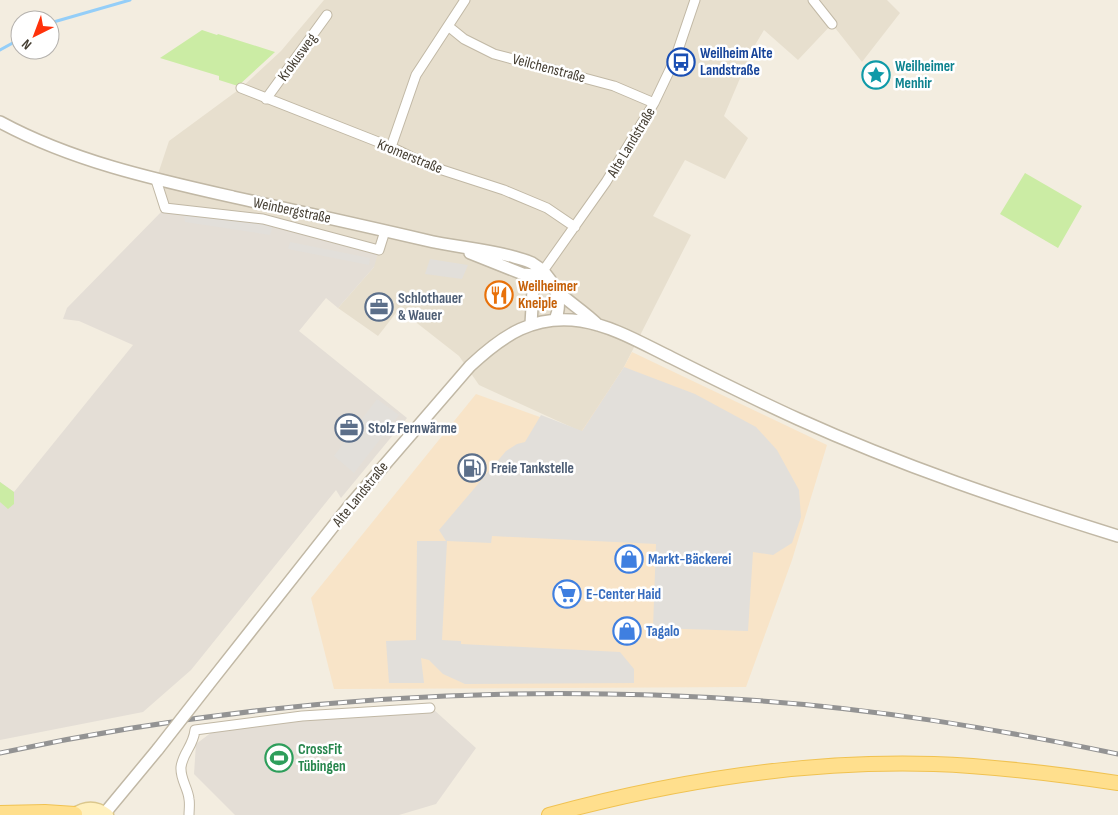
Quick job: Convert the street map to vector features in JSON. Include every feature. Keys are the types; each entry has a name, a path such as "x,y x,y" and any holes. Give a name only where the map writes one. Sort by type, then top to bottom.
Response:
{"main road":[{"path":"549,815 691,783 761,773 847,765 933,764 995,768 1050,773 1118,783"},
{"path":"0,813 23,814 45,812 74,815 90,809 106,814"}],"street":[{"path":"391,148 416,75 465,0"},
{"name":"Alte Landstraße","path":"531,324 533,290 543,271 606,182 654,104 675,59 694,0"},
{"path":"813,0 832,24"},
{"name":"Krokusweg","path":"266,99 327,15"},
{"name":"Veilchenstraße","path":"448,26 464,39 494,54 614,86 654,104"},
{"name":"Kromerstraße","path":"241,88 391,148 430,166 504,190 547,208 575,227"},
{"name":"Weinbergstraße","path":"0,122 60,150 156,180 445,245"},
{"path":"156,180 165,208 263,219 379,250 385,231"},
{"path":"445,245 523,274 534,276 543,271"},
{"path":"445,245 496,252 530,262 543,271 555,288 569,302 586,312 598,325 627,336 794,417 878,454 977,490 1118,536"},
{"path":"523,274 533,290"},
{"path":"555,288 560,302 555,320"},
{"name":"Alte Landstraße","path":"106,814 350,504 464,372 489,348 531,324 555,320 581,321 598,325"},
{"path":"189,815 189,798 183,783 181,770 183,758 194,741 195,730 261,720 430,708"}],"shaded area":[{"path":"324,0 887,0 900,13 862,62 832,24 798,60 764,30 752,50 724,116 748,138 725,179 685,160 653,216 691,235 624,367 582,432 479,385 459,356 399,309 378,336 338,308 374,267 165,208 156,180 169,141 241,88 281,51"},
{"path":"165,208 263,219 379,250 374,267 338,308 326,298 299,331 407,418 341,498 336,490 191,670 143,712 0,740 0,482 14,492 133,345 79,321 63,319 67,308"},
{"path":"183,210 274,222 270,235 185,222"},
{"path":"290,242 370,258 369,265 288,249"},
{"path":"430,259 468,265 462,279 425,274"},
{"path":"632,352 827,445 792,560 746,687 334,689 311,598 476,394 581,432"},
{"path":"624,367 695,394 756,427 777,450 799,490 801,517 792,543 773,555 753,552 748,631 653,628 656,544 492,536 491,543 447,541 442,640 461,641 461,644 620,652 634,669 634,683 465,684 443,674 429,660 421,658 424,683 389,683 386,641 416,640 417,541 446,541 439,530 506,451 517,444 525,442 541,415 582,431"},
{"path":"377,399 399,415 354,473 334,456"},
{"path":"433,709 476,748 436,804 399,815 235,815 194,774 196,744 212,732 255,724"}],"green space":[{"path":"202,30 275,52 238,86 219,80 219,76 160,58"},
{"path":"1025,173 1082,206 1058,248 1000,214"},
{"path":"0,482 14,492 14,504 8,509 0,502"}],"waterway":[{"path":"60,20 130,0"},
{"path":"0,50 10,44"}],"railway":[{"path":"0,753 93,735 279,708 467,695 561,694 655,695 749,700 842,708 980,728 1118,754"}],"place":[{"name":"Weilheim Alte Landstraße","path":"681,62"},
{"name":"Weilheimer Menhir","path":"876,75"},
{"name":"Weilheimer Kneiple","path":"499,295"},
{"name":"Schlothauer & Wauer","path":"379,307"},
{"name":"Stolz Fernwärme","path":"349,428"},
{"name":"Freie Tankstelle","path":"472,468"},
{"name":"Markt-Bäckerei","path":"629,559"},
{"name":"E-Center Haid","path":"567,594"},
{"name":"Tagalo","path":"627,631"},
{"name":"CrossFit Tübingen","path":"279,758"}]}
